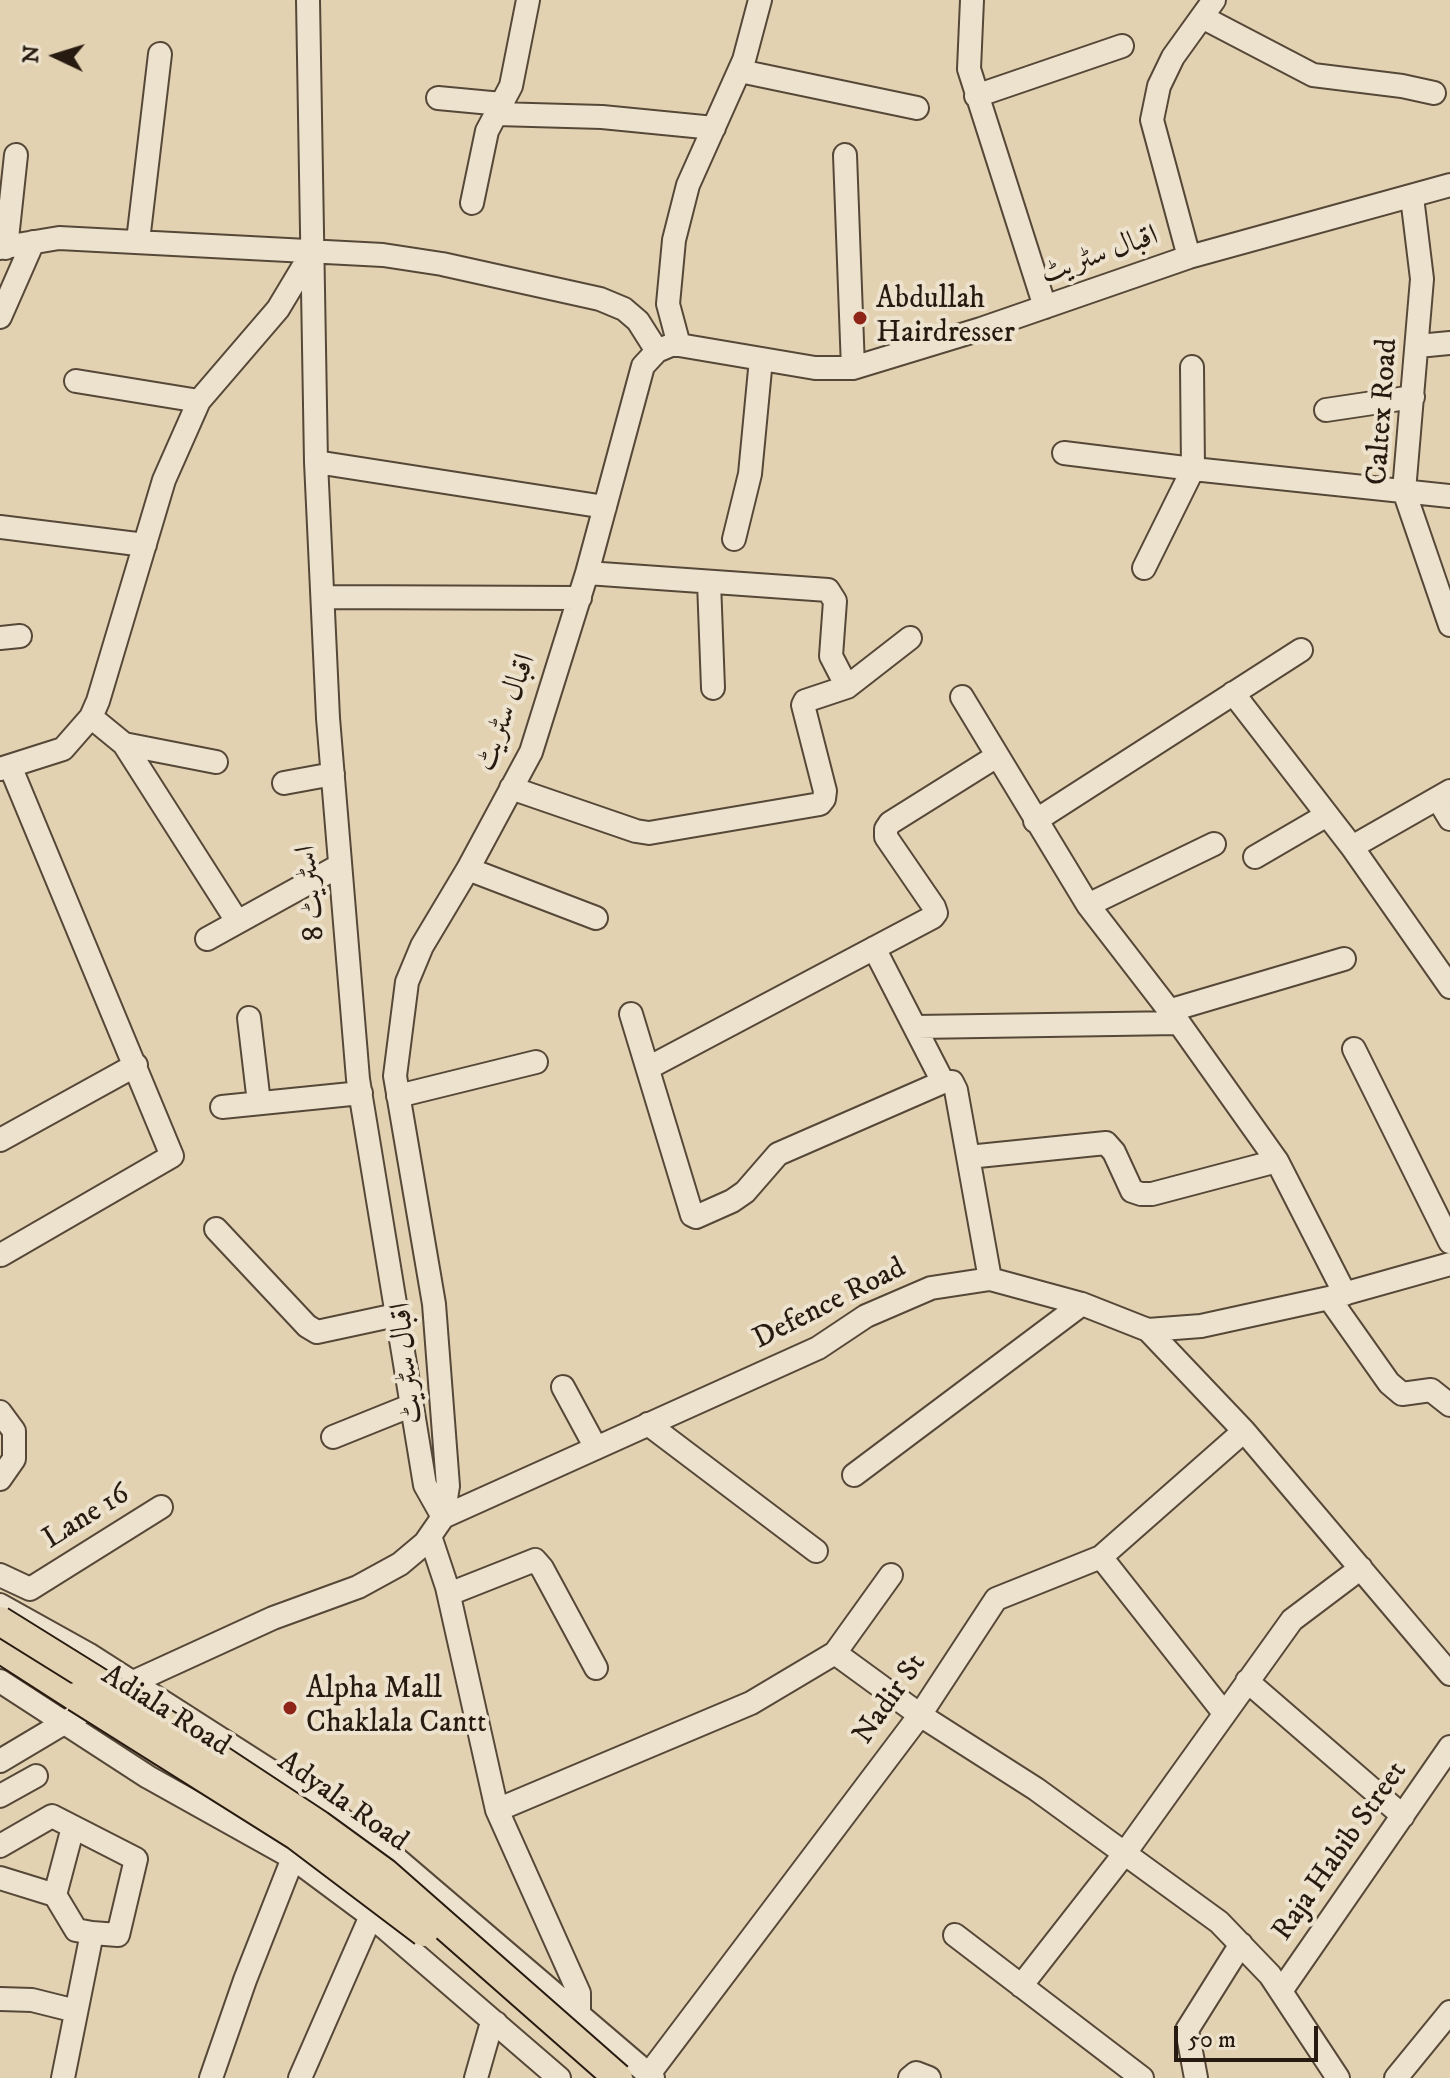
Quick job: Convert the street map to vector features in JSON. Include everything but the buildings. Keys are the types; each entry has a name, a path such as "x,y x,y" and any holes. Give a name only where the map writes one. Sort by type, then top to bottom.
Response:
{"main road":[{"name":"Adyala Road","path":"0,1621 172,1728 319,1825 385,1873 618,2078"},
{"name":"Adiala Road","path":"0,1648 297,1836 418,1926 497,1993 589,2078"}],"street":[{"name":"اسٹریٹ 8","path":"308,0 316,462 339,866 361,1093 410,1406 425,1485 437,1527"},
{"path":"472,203 487,131 511,86 528,0"},
{"path":"668,348 668,304 674,240 688,185 740,71 760,0"},
{"path":"972,0 969,69 1045,307"},
{"path":"1189,257 1152,120 1159,86 1204,7 1313,75 1434,93"},
{"path":"976,96 1122,46"},
{"path":"138,241 160,54"},
{"path":"740,71 917,108"},
{"path":"438,98 500,109 714,128"},
{"path":"16,155 3,248 59,238 383,255 600,299 624,309 668,348"},
{"path":"845,155 853,368"},
{"name":"اقبال سٹریٹ","path":"437,1527 448,1486 434,1304 395,1076 407,982 422,946 531,752 580,598 643,366 668,348 815,368 853,368 1189,257 1450,185"},
{"name":"Caltex Road","path":"1412,197 1422,279 1404,491 1450,625"},
{"path":"0,317 33,242"},
{"path":"1,1255 172,1156 136,1065 5,767 63,749 91,717 164,480 199,401 278,309 312,253"},
{"path":"1418,346 1450,343"},
{"path":"734,539 750,474 761,359"},
{"path":"1144,568 1193,469 1192,367"},
{"path":"76,381 199,401"},
{"path":"1326,410 1413,397"},
{"path":"1064,453 1450,496"},
{"path":"316,462 605,507"},
{"path":"0,527 145,545"},
{"path":"587,573 828,590 835,601 831,656 847,687"},
{"path":"709,582 713,688"},
{"path":"323,597 580,598"},
{"path":"511,788 649,833 820,804 825,791 803,705 805,701 847,687 910,638"},
{"path":"1035,821 1301,650"},
{"path":"1233,693 1352,847 1450,987"},
{"path":"962,697 1088,905 1277,1161 1337,1296 1389,1383 1402,1394 1431,1390 1450,1405"},
{"path":"91,717 124,744 237,921"},
{"path":"124,744 216,762"},
{"path":"648,1068 933,917 936,913 886,837 886,829 890,823 997,756"},
{"path":"284,783 333,774"},
{"path":"1352,847 1444,795 1450,819"},
{"path":"1255,857 1327,815"},
{"path":"1088,905 1214,844"},
{"path":"207,939 339,866"},
{"path":"468,869 596,918"},
{"path":"874,948 943,1082"},
{"path":"916,1027 1173,1017 1344,959"},
{"path":"631,1014 692,1215 696,1217 745,1192 778,1154 943,1082 952,1082 956,1090 990,1279"},
{"path":"249,1018 259,1103"},
{"path":"1354,1049 1450,1242"},
{"path":"398,1096 536,1062"},
{"path":"0,1140 136,1065"},
{"path":"222,1107 361,1093"},
{"path":"968,1157 1106,1143 1114,1152 1132,1191 1141,1194 1152,1194 1277,1161"},
{"path":"216,1229 307,1326 317,1332 396,1315"},
{"name":"Defence Road","path":"437,1527 596,1448 818,1348 866,1316 931,1288 990,1279 1082,1304 1148,1330 1201,1326 1337,1296 1450,1264"},
{"path":"854,1475 1082,1304"},
{"path":"1148,1330 1244,1431 1450,1674"},
{"path":"563,1387 596,1448"},
{"path":"333,1437 410,1406"},
{"path":"0,1412 14,1431 14,1459 0,1479"},
{"path":"648,1424 816,1551"},
{"name":"Nadir St","path":"651,2076 920,1715 996,1599 1101,1557 1244,1431"},
{"name":"Lane 16","path":"1,1576 30,1589 161,1507"},
{"path":"437,1527 497,1810 579,1993 579,2014"},
{"path":"0,1761 131,1683 273,1618 358,1587 400,1564 437,1527"},
{"path":"1101,1557 1224,1713"},
{"path":"449,1594 535,1560 596,1668"},
{"path":"1021,1986 1125,1853 1292,1620 1361,1568"},
{"path":"497,1810 751,1703 835,1653 891,1575"},
{"path":"0,1605 88,1654 302,1791 392,1855 651,2076"},
{"path":"835,1653 920,1715 1036,1789 1219,1922 1270,1975 1338,2078"},
{"path":"0,1681 148,1777 293,1858 371,1916 559,2078"},
{"path":"1247,1681 1403,1816"},
{"name":"Raja Habib Street","path":"1281,1991 1450,1747"},
{"path":"0,1796 36,1776"},
{"path":"0,1844 52,1816 136,1859 118,1935 76,1930 55,1895 0,1878"},
{"path":"55,1895 73,1827"},
{"path":"211,2078 293,1858"},
{"path":"300,2078 371,1916"},
{"path":"63,2078 92,1933"},
{"path":"955,1935 1142,2078"},
{"path":"1196,2078 1187,2030 1241,1944"},
{"path":"0,1999 32,2000 76,2011"},
{"path":"1396,2078 1450,2012"},
{"path":"476,2078 490,2029 496,2023"},
{"path":"910,2078 916,2073 929,2078"}],"place":[{"name":"Abdullah Hairdresser","path":"860,318"},
{"name":"Alpha Mall Chaklala Cantt","path":"290,1708"}]}
